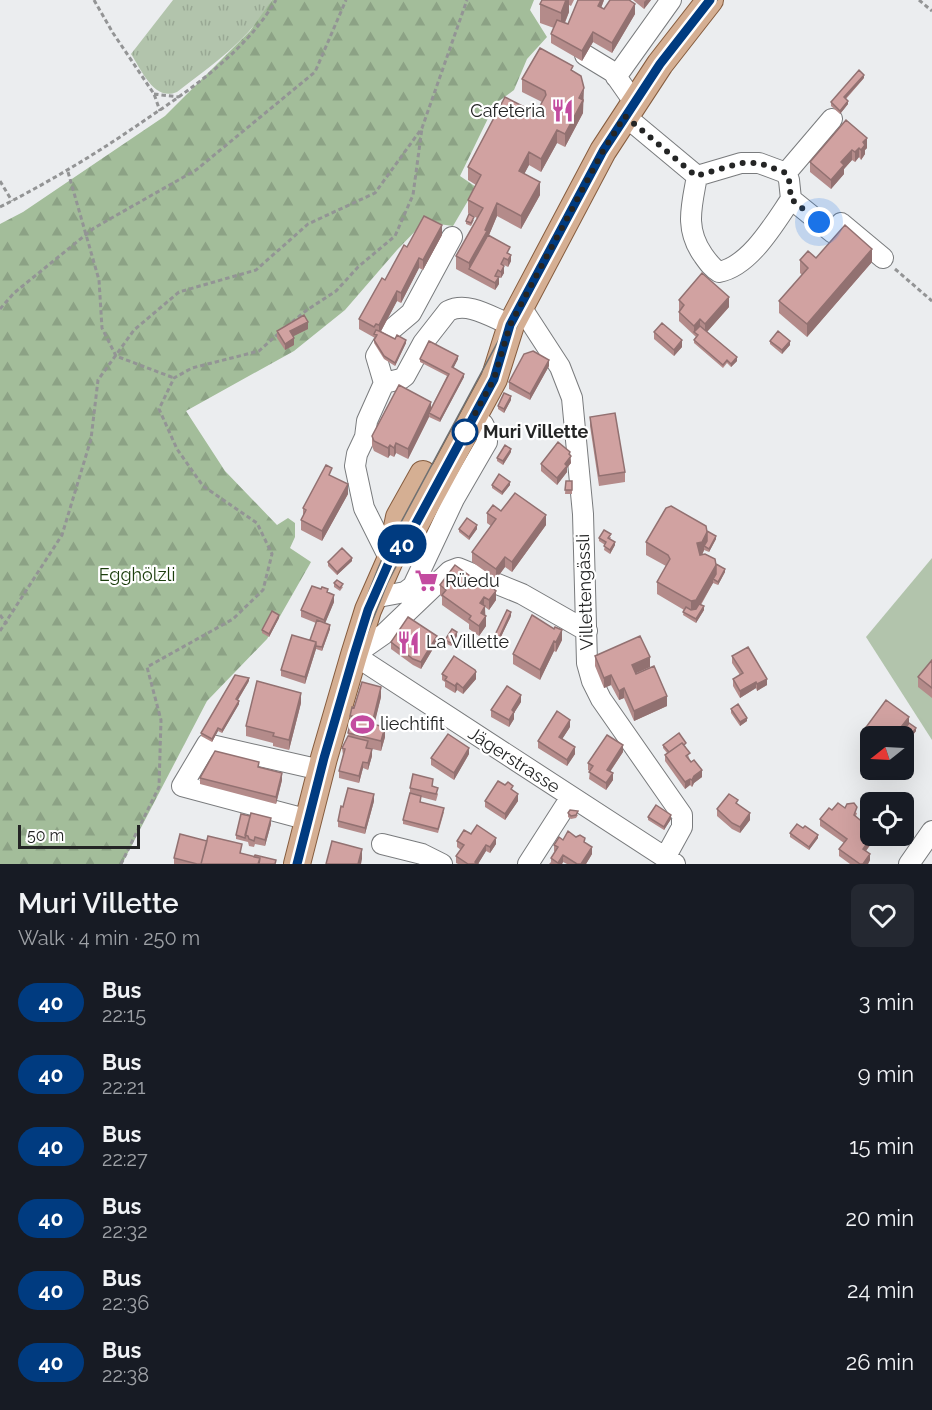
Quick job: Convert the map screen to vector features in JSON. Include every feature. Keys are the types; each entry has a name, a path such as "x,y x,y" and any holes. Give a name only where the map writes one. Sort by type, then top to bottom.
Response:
{"main road":[{"path":"390,560 399,517 482,368 512,325 603,151 660,64 710,0"},
{"path":"297,864 354,655 373,598 390,560 414,527 494,379 512,325"}],"street":[{"path":"616,77 671,0"},
{"path":"585,55 613,72 629,109 696,176"},
{"path":"786,173 832,119"},
{"path":"741,163 759,163 786,173 789,180 791,199 766,236 740,263 732,268 719,272 713,268 698,248 693,236 690,223 696,176 741,163"},
{"path":"791,199 833,233 842,224 883,258"},
{"path":"390,560 364,508 355,466 357,454 365,437 367,421 384,383 376,356 392,329 411,312 452,237"},
{"path":"384,383 405,376 423,343 448,311 468,307 512,325"},
{"name":"Villettengässli","path":"512,325 560,367 572,398 583,514 587,663 592,681 601,699 682,815 682,827 670,861"},
{"path":"373,598 405,592 413,586 454,499 488,442 483,424 473,418"},
{"path":"354,655 384,634 455,568 522,594 587,632"},
{"name":"Jägerstrasse","path":"354,655 670,861"},
{"path":"240,737 323,764"},
{"path":"309,819 182,786 207,744 323,764"},
{"path":"528,864 571,797"},
{"path":"909,864 932,831"},
{"path":"382,844 422,854 442,864"}],"path":[{"path":"94,0 154,94 160,111"},
{"path":"0,207 68,171 180,97 238,47 276,0"},
{"path":"0,309 14,292 87,234 196,170 315,72 346,0"},
{"path":"291,324 307,310 336,291 358,267 395,236 413,195 422,128 467,0"},
{"path":"919,0 932,11"},
{"path":"154,94 180,97"},
{"path":"0,631 7,624 62,536 91,439 98,380 134,330 179,292 256,270 308,224 375,193 422,128"},
{"path":"68,171 99,280 102,328 116,356 174,378"},
{"path":"0,181 12,201"},
{"path":"883,258 932,301"},
{"path":"121,864 159,787 161,720 147,668 233,619 263,590 272,554 257,523 203,486 177,448 159,409 174,378 192,368 260,351 283,330"},
{"path":"0,615 7,624"}],"green space":[{"path":"173,0 272,0 242,39 204,72 177,92 169,94 155,88 149,82 131,54"},
{"name":"Egghölzli","path":"272,0 534,0 530,10 547,37 527,59 514,90 495,104 460,176 476,187 453,226 424,222 345,310 294,351 186,411 225,471 277,525 288,518 295,523 295,537 290,548 311,562 267,639 207,701 122,864 0,864 0,224 23,212 165,116 250,31"},
{"path":"932,558 932,740 866,637"}],"building":[{"path":"542,0 566,0 561,13 540,4"},
{"path":"578,0 601,0 598,6 604,9 610,0 629,0 635,4 612,43 593,32 582,51 551,34 557,20 568,24"},
{"path":"540,48 573,66 571,70 581,76 584,88 579,98 583,100 565,134 557,130 541,159 529,152 519,171 540,182 521,216 497,203 485,230 487,231 469,263 456,256 483,208 468,200 481,175 468,167 505,97 536,113 546,95 545,91 522,79"},
{"path":"859,70 864,75 844,97 848,101 840,111 831,102"},
{"path":"846,120 867,138 861,150 859,148 855,152 852,150 841,162 844,165 831,180 810,162"},
{"path":"469,214 474,217 471,223 466,221"},
{"path":"424,216 442,225 423,260 419,258 401,293 397,291 379,325 376,324 374,327 359,319 382,278 385,280 404,245 407,247"},
{"path":"845,225 872,249 807,324 779,301 808,268 800,260 808,251 816,258"},
{"path":"488,235 510,247 507,253 511,255 508,260 504,258 501,264 504,266 501,272 498,270 495,276 499,277 495,283 469,269"},
{"path":"702,273 729,297 705,324 700,319 694,326 679,312 684,305 679,300"},
{"path":"304,315 308,322 290,331 294,338 285,344 277,331"},
{"path":"662,323 682,340 674,350 654,332"},
{"path":"700,326 737,357 731,364 727,360 723,365 694,340 698,335 694,332"},
{"path":"376,330 395,339 397,335 406,340 395,363 384,356 374,340 377,335 374,334"},
{"path":"778,331 790,341 782,350 770,341"},
{"path":"429,341 458,356 452,367 464,374 440,419 429,413 449,374 420,359"},
{"path":"533,351 549,360 530,394 509,382 524,354"},
{"path":"399,385 431,402 408,449 396,443 394,448 390,445 388,448 374,441 372,436"},
{"path":"504,393 511,396 504,409 498,406"},
{"path":"615,413 625,472 599,476 590,417"},
{"path":"558,442 570,452 571,456 565,464 567,466 557,478 541,464"},
{"path":"505,445 511,449 503,461 497,458"},
{"path":"326,465 332,468 329,475 348,484 322,531 301,520 306,510 303,508"},
{"path":"499,474 510,482 502,492 492,485"},
{"path":"566,481 572,481 572,490 565,490"},
{"path":"515,493 546,515 512,562 505,557 496,569 472,552 496,519 487,513 493,505 501,511"},
{"path":"671,506 706,526 707,532 702,542 697,543 700,555 705,554 715,559 716,565 696,600 691,601 657,582 670,559 668,555 646,542 666,508"},
{"path":"467,518 477,525 469,537 459,529"},
{"path":"604,530 611,534 608,538 615,542 610,550 604,546 606,542 599,538"},
{"path":"707,531 716,536 709,549 704,546 707,541"},
{"path":"342,548 352,558 337,572 328,562"},
{"path":"716,564 725,569 718,582 713,579 716,574"},
{"path":"455,565 484,586 487,584 496,591 489,600 484,597 480,603 485,606 481,613 486,616 479,626 469,619 471,616 442,595 446,590 440,585"},
{"path":"337,580 343,584 340,588 334,583"},
{"path":"312,586 328,589 327,592 334,595 324,620 301,610"},
{"path":"699,604 704,606 696,619 683,612 686,607 691,610 696,609"},
{"path":"507,610 511,612 498,640 494,637"},
{"path":"272,611 279,615 269,634 262,630"},
{"path":"532,615 554,629 555,627 562,630 540,670 513,654"},
{"path":"408,617 437,636 421,662 413,659 391,642"},
{"path":"317,620 330,625 322,647 316,646 316,642 310,640"},
{"path":"452,629 457,632 451,643 445,640"},
{"path":"292,635 316,642 305,677 281,670"},
{"path":"640,636 650,657 632,665 636,674 654,666 667,696 634,711 624,688 619,691 611,675 604,678 595,656"},
{"path":"748,647 767,679 740,691 733,679 743,673 732,656"},
{"path":"454,656 476,672 463,688 457,683 455,686 445,680 447,677 442,674"},
{"path":"932,660 932,688 918,677"},
{"path":"235,675 249,678 236,699 239,701 222,730 218,728 212,739 201,733"},
{"path":"257,681 301,693 289,740 273,736 274,733 246,726"},
{"path":"362,682 381,687 372,724 385,727 381,741 348,733 352,707 354,708"},
{"path":"507,686 521,695 509,720 491,710"},
{"path":"886,700 909,717 902,726 867,726"},
{"path":"738,704 747,718 740,722 731,709"},
{"path":"557,711 570,720 559,737 575,747 567,760 538,741"},
{"path":"679,733 686,743 684,745 682,743 669,752 663,745"},
{"path":"448,734 469,748 454,773 431,758"},
{"path":"607,735 623,745 607,770 613,773 606,783 589,772 593,766 588,763"},
{"path":"348,736 368,741 366,748 372,749 368,763 363,762 359,776 339,771 345,749 342,748"},
{"path":"682,743 690,753 686,756 691,762 694,760 702,770 692,780 685,782 665,755"},
{"path":"215,751 259,762 258,767 282,773 276,797 200,778"},
{"path":"413,774 433,779 432,786 438,788 436,794 410,788"},
{"path":"498,781 505,785 508,782 513,786 511,789 518,794 505,814 485,801"},
{"path":"348,788 374,794 365,828 338,821"},
{"path":"410,793 421,796 420,802 444,808 438,829 403,820"},
{"path":"729,794 738,800 736,803 750,813 740,827 717,809"},
{"path":"838,803 845,808 847,804 854,803 857,807 854,815 860,820 860,846 865,846 863,849 870,854 863,864 839,849 847,839 820,819 829,808 832,810"},
{"path":"656,805 671,815 664,827 648,817"},
{"path":"570,810 578,811 576,815 571,816 568,813"},
{"path":"251,813 271,818 265,840 255,837 254,841 245,835"},
{"path":"241,814 250,816 245,838 236,835"},
{"path":"797,824 803,828 805,826 818,835 809,847 790,833"},
{"path":"477,825 496,838 490,847 486,845 475,862 478,864 468,864 456,856 464,845 457,841 464,830 471,834"},
{"path":"568,831 576,837 580,835 585,838 584,842 592,847 581,864 563,855 558,863 551,858 558,847 554,845 559,837 563,840"},
{"path":"180,834 207,841 201,864 174,858"},
{"path":"208,836 242,844 240,853 260,858 258,864 201,864"},
{"path":"332,841 362,849 358,864 326,864"},
{"path":"255,855 276,860 275,864 259,864 260,858 254,857"}],"tram line":[{"path":"670,45 705,0"},
{"path":"302,864 338,721 356,662 387,584 486,392 529,300 609,151 648,88 717,0"},
{"path":"549,245 582,184"},
{"path":"335,702 357,626 385,552 524,293"},
{"path":"292,864 325,740"}],"bus line":[{"name":"40","path":"297,864 324,758 354,655 368,610 390,560 414,527 494,379 510,325 603,151 660,64 710,0"}],"place":[{"name":"Cafeteria","path":"563,111"},
{"name":"Muri Villette","path":"465,432"},
{"name":"Rüedu","path":"427,581"},
{"name":"La Villette","path":"408,642"},
{"name":"liechtifit","path":"362,724"}],"route":[{"path":"465,432 494,379 510,325 603,151 625,116 696,176 741,163 759,163 786,173 791,199 819,222"}]}
